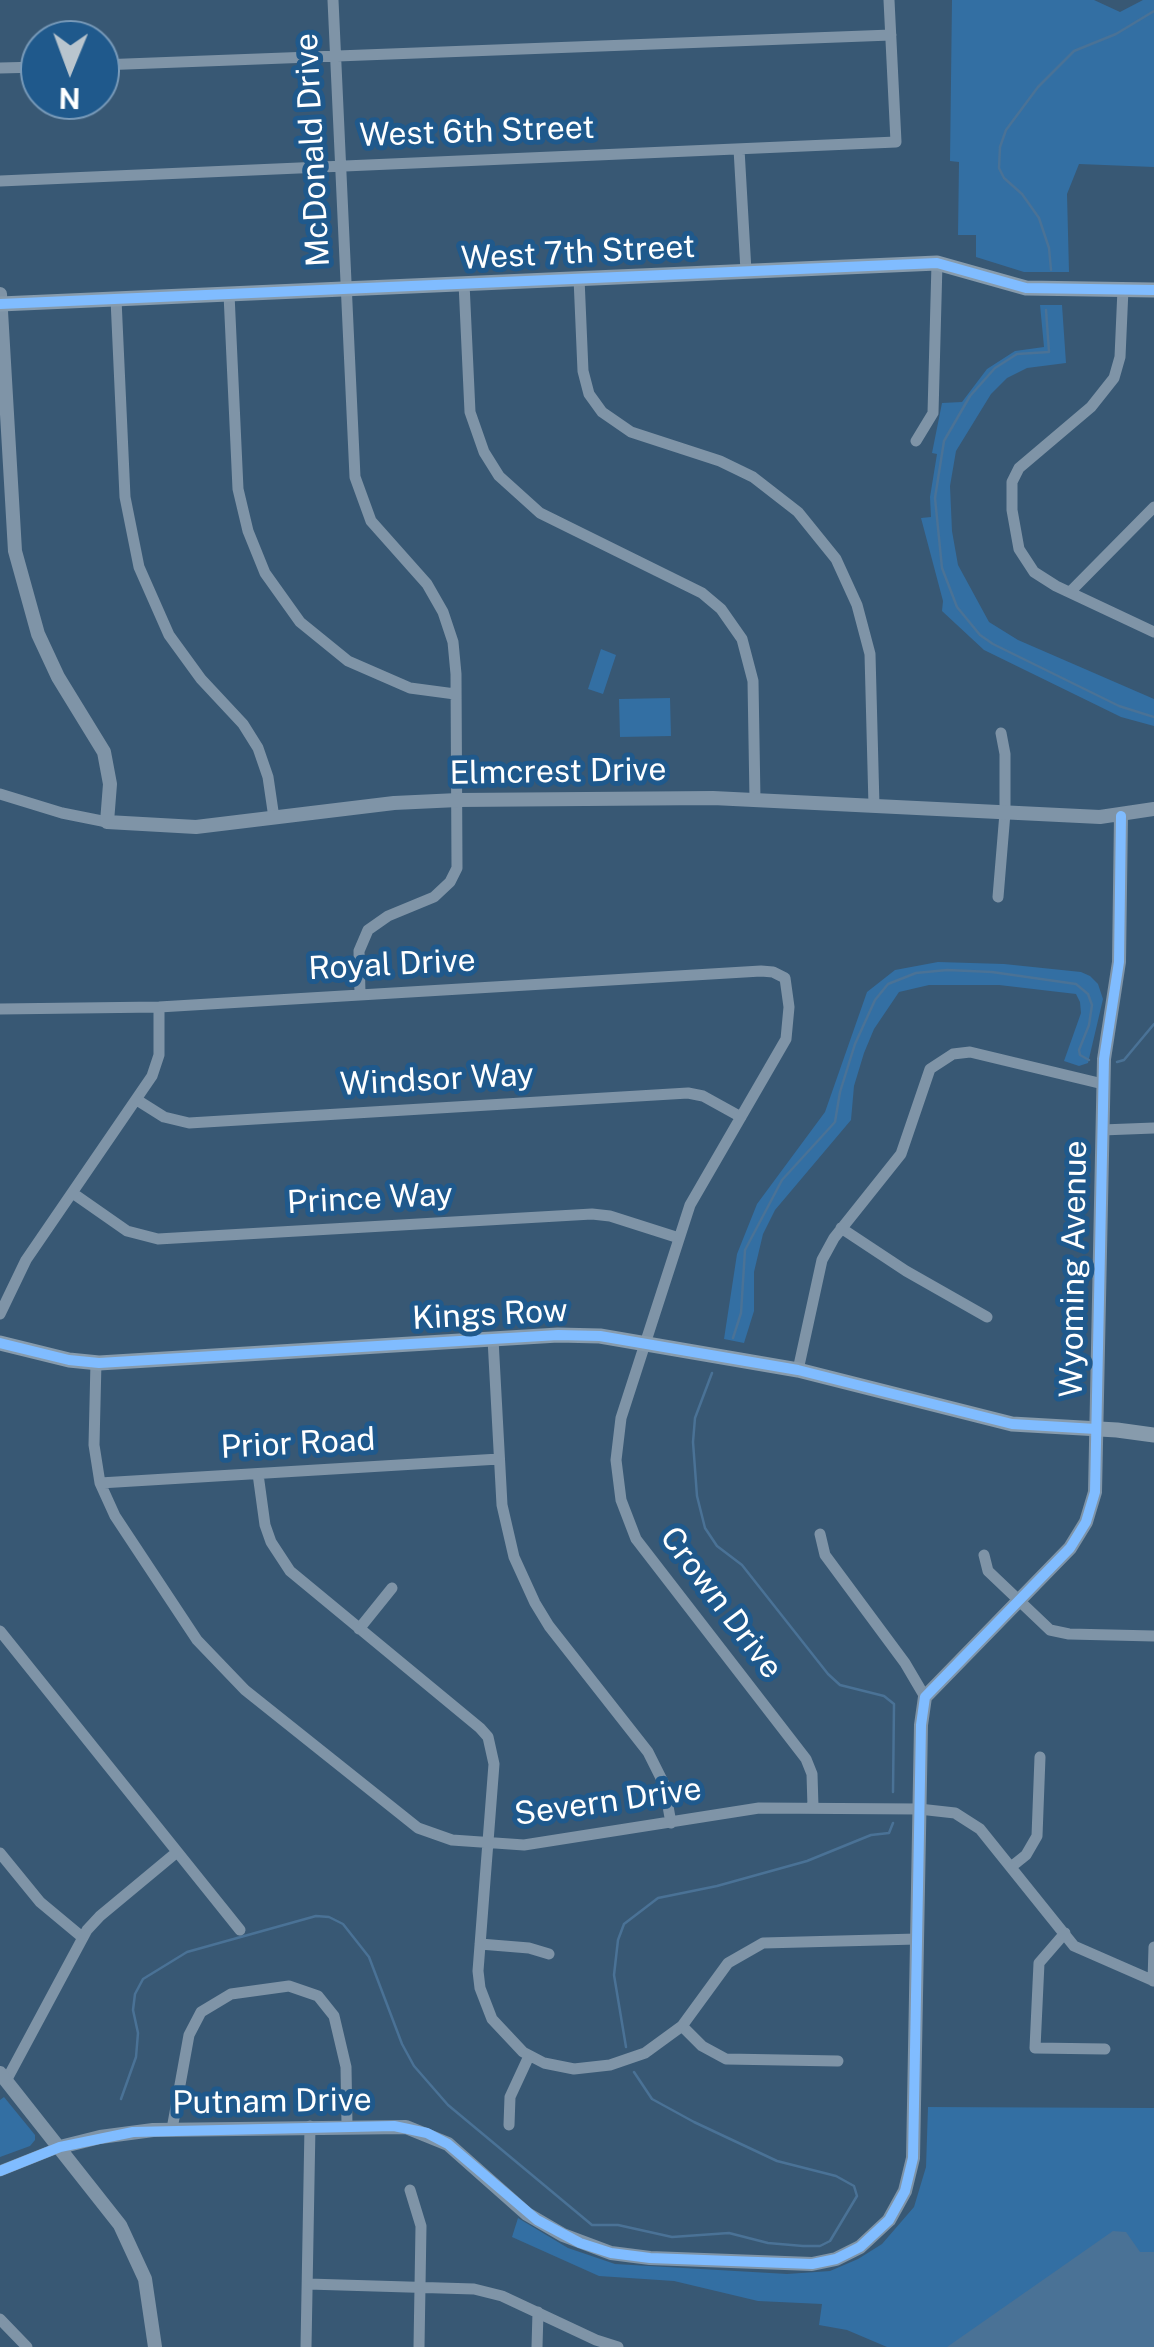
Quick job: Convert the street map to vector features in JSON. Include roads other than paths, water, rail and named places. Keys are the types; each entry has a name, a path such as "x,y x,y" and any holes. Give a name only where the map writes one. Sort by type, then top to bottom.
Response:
{"main road":[{"name":"West 7th Street","path":"0,304 937,262 1026,288 1154,290"},
{"name":"Kings Row","path":"0,1343 68,1360 96,1362 584,1335 798,1370 1012,1424 1154,1436"}],"street":[{"name":"McDonald Drive","path":"333,0 358,491 370,521 426,584 443,612 453,642 456,694 458,860 454,875 434,897 388,916 368,930 359,951 360,994"},
{"path":"120,64 891,34 889,0"},
{"name":"West 6th Street","path":"0,181 896,142 891,34"},
{"path":"740,149 746,271"},
{"path":"916,441 933,412 937,262"},
{"path":"580,278 583,371 589,394 602,412 632,432 720,461 753,477 798,512 836,559 852,590 870,654 874,806"},
{"path":"464,283 470,412 484,452 499,476 540,514 702,593 721,608 742,638 753,681 754,800"},
{"path":"1123,289 1122,344 1114,378 1090,407 1024,461 1012,482 1012,510 1022,557 1043,579 1154,632"},
{"path":"0,294 12,528 21,580 49,658 104,752 110,784 107,822"},
{"path":"229,294 238,489 248,531 270,582 300,622 348,661 396,684 456,694"},
{"path":"116,299 125,497 139,567 169,635 201,679 244,724 258,748 268,778 274,818"},
{"path":"1070,592 1154,507"},
{"path":"998,897 1005,813 1001,733"},
{"name":"Elmcrest Drive","path":"0,794 62,814 107,822 196,827 394,803 458,800 754,800 1121,816"},
{"path":"1121,816 1154,809"},
{"name":"Wyoming Avenue","path":"925,1697 1070,1548 1086,1522 1095,1492 1103,1084 1105,1045 1119,962 1121,816"},
{"name":"Royal Drive","path":"0,1009 159,1007 761,971 785,978"},
{"name":"Crown Drive","path":"785,978 789,1008 786,1040 694,1194 617,1440 617,1480 627,1519 647,1557 806,1759 812,1774 813,1807"},
{"path":"0,1314 20,1271 152,1076 159,1056 159,1007"},
{"path":"798,1370 822,1260 841,1228 901,1154 930,1069 945,1058 970,1052 1103,1084"},
{"name":"Windsor Way","path":"137,1100 164,1117 188,1123 688,1093 703,1096 741,1117"},
{"path":"1102,1130 1154,1128"},
{"name":"Prince Way","path":"74,1194 126,1231 158,1239 592,1214 680,1238"},
{"path":"841,1228 987,1317"},
{"path":"493,1339 507,1531 523,1581 549,1626 648,1752 664,1784 671,1822"},
{"name":"Severn Drive","path":"96,1362 94,1445 100,1483 115,1516 197,1640 231,1678 404,1820 434,1835 488,1843 544,1844 760,1808 919,1809 965,1816 1083,1952 1154,1980"},
{"name":"Prior Road","path":"100,1483 499,1460"},
{"path":"258,1474 264,1525 280,1557 302,1583 488,1737 494,1756 478,1972 485,2005 500,2032 530,2056 559,2067 610,2065 645,2053 682,2026 728,1963 751,1948 777,1941 917,1939 921,1725 925,1697 905,1663 824,1555 820,1534"},
{"path":"984,1555 988,1572 1041,1624 1059,1633 1154,1636"},
{"path":"359,1629 392,1588"},
{"path":"0,1631 240,1930"},
{"path":"1011,1868 1026,1855 1037,1836 1040,1757"},
{"path":"155,2347 150,2300 131,2244 110,2211 3,2077 82,1937 100,1916 177,1852"},
{"path":"0,1853 40,1902 82,1937"},
{"path":"1065,1933 1039,1963 1035,2048 1105,2049"},
{"name":"Putnam Drive","path":"0,2171 60,2147 114,2134 172,2129 406,2127 439,2138 537,2220 580,2243 650,2258 812,2264 851,2253 865,2242 898,2206 910,2174 917,1939"},
{"path":"480,1944 550,1954"},
{"path":"1154,1947 1154,1980"},
{"path":"172,2129 189,2035 201,2012 230,1994 289,1986 318,1996 334,2016 346,2067 347,2125"},
{"path":"682,2026 702,2046 726,2059 838,2060"},
{"path":"509,2125 510,2096 530,2056"},
{"path":"306,2347 310,2126"},
{"path":"410,2190 421,2226 419,2347"},
{"path":"308,2284 490,2292 618,2347"},
{"path":"537,2347 538,2312"},
{"path":"0,2319 27,2347"}],"waterway":[{"path":"1051,270 1039,218 999,168 1006,130 1038,87 1074,51 1116,34 1154,11"},
{"path":"1046,310 1049,352 1017,354 995,368 970,396 944,441 935,498 942,568 957,607 980,635 1119,706 1154,717"},
{"path":"733,1338 741,1313 745,1250 782,1180 835,1122 855,1044 875,1000 888,984 916,973 947,970 1076,984 1088,994 1092,1005 1079,1050 1089,1060"},
{"path":"1117,1062 1124,1060 1154,1024"},
{"path":"712,1373 695,1418 693,1442 697,1496 705,1528 717,1546 742,1565 828,1674 840,1685 884,1696 894,1704 893,1792"},
{"path":"626,2047 614,1975 624,1924 658,1898 807,1861 871,1835 889,1833 893,1823"},
{"path":"121,2099 136,2057 138,2033 133,2010 135,1994 143,1979 187,1952 316,1916 329,1917 343,1924 369,1957 414,2066 448,2105 592,2225 618,2225 672,2237 729,2233 768,2243 803,2246 820,2246 830,2241 857,2196 854,2186 836,2176 777,2161 694,2122 652,2099 634,2072"}]}
